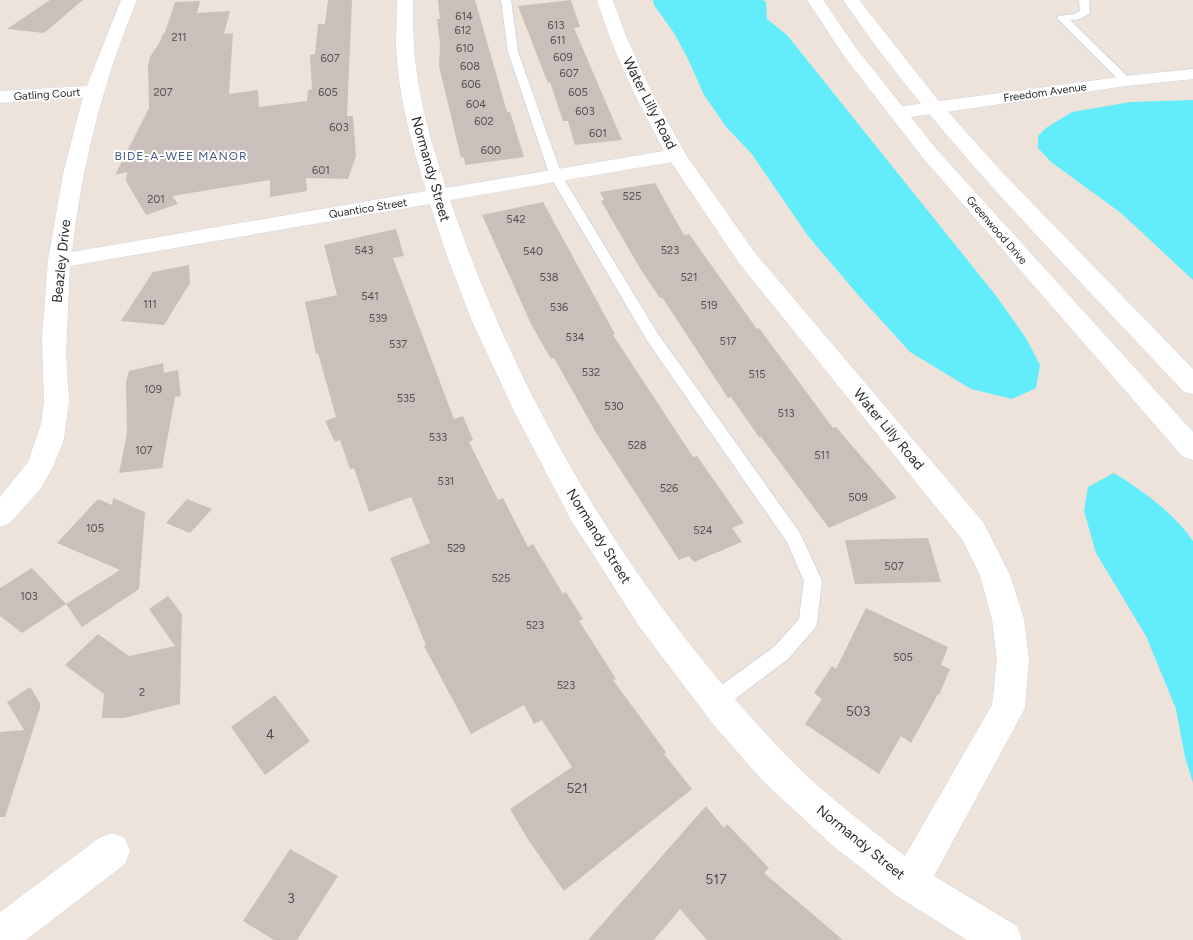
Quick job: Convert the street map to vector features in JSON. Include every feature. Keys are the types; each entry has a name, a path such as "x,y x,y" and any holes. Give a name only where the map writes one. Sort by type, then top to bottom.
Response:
{"street":[{"name":"Beazley Drive","path":"0,515 17,500 36,473 46,453 56,407 54,362 60,261 76,156 93,91 114,32 129,0"},
{"name":"Normandy Street","path":"404,0 405,46 411,96 422,146 459,259 484,321 526,410 581,512 650,616 716,701 774,767 845,832 910,883 1002,940"},
{"name":"Water Lilly Road","path":"605,0 616,34 642,91 676,154 747,258 973,531 995,575 1008,619 1013,660 1008,708 910,883"},
{"name":"Greenwood Drive","path":"815,0 850,52 930,154 1193,450"},
{"path":"851,0 934,108 993,174 1193,385"},
{"name":"Freedom Avenue","path":"897,113 1126,81 1193,74"},
{"name":"Gatling Court","path":"0,97 93,91"},
{"name":"Quantico Street","path":"60,261 438,197 676,154"},
{"path":"0,936 112,851"}],"lane":[{"path":"506,0 513,52 556,176 653,338 794,538 814,581 808,622 781,653 716,701"},
{"path":"1084,0 1085,13 1077,17 1062,18 1126,81"}],"water":[{"path":"653,0 763,0 766,2 767,19 787,35 997,297 1026,338 1040,365 1036,388 1012,399 971,389 910,352 808,236 751,153 727,128 704,95 688,59 674,33 654,5"},
{"path":"1193,100 1193,280 1121,213 1051,162 1038,148 1038,136 1046,128 1072,112 1131,102"},
{"path":"1114,473 1157,503 1177,521 1193,541 1193,783 1185,757 1176,709 1146,636 1096,553 1084,511 1088,487"}],"building":[{"path":"50,0 83,0 44,33 7,29"},
{"path":"328,0 352,0 347,116 353,116 356,156 348,179 306,178 307,191 270,197 270,180 172,196 178,204 146,215 126,181 127,172 115,175 149,108 148,66 150,57 165,32 175,2 200,1 197,13 230,11 224,34 233,33 229,94 258,90 259,107 307,101 308,90 312,89 310,55 315,54 318,24 325,24"},
{"path":"438,0 475,0 507,112 510,112 524,157 465,165 464,157 461,158 439,66 440,44 437,19 440,19"},
{"path":"571,0 580,27 574,28 622,140 575,145 568,121 563,121 550,82 548,83 518,6"},
{"path":"655,183 684,235 689,234 757,329 759,328 833,428 836,427 897,498 829,528 761,437 759,437 731,397 728,398 662,297 660,298 641,270 601,201 604,200 600,192"},
{"path":"543,202 615,334 613,335 693,457 697,456 744,523 732,528 742,542 694,562 689,556 679,560 595,431 554,358 551,359 531,324 482,215"},
{"path":"396,229 404,256 393,258 454,419 463,416 473,440 469,442 498,500 503,498 528,547 533,544 563,594 566,592 583,619 579,621 616,679 613,680 666,752 664,754 692,789 564,891 527,838 510,809 572,767 542,720 534,724 524,705 471,734 424,646 426,645 390,558 430,543 411,497 369,512 354,468 350,469 340,440 335,442 325,421 336,417 318,353 316,354 305,302 337,295 324,245"},
{"path":"189,265 190,283 164,325 121,321 153,272"},
{"path":"163,363 164,373 178,370 181,396 175,397 162,468 119,473 127,433 126,382 129,371"},
{"path":"113,498 145,512 139,589 82,627 66,604 120,570 57,543 98,499 112,505"},
{"path":"187,499 212,509 190,533 166,523"},
{"path":"928,538 941,582 855,584 845,540"},
{"path":"32,568 66,604 22,633 0,616 0,588"},
{"path":"168,596 182,614 180,704 124,718 102,718 104,694 65,665 98,634 129,656 175,646 149,609"},
{"path":"866,608 948,647 941,665 950,669 939,695 911,743 901,736 879,774 805,724 822,699 814,693 832,666 836,669"},
{"path":"30,687 40,703 40,708 5,817 0,817 0,732 24,730 7,702"},
{"path":"275,695 310,741 265,775 231,727"},
{"path":"706,806 724,828 727,824 769,868 764,873 843,940 707,940 680,909 654,940 588,940"},
{"path":"290,849 338,876 297,940 274,940 243,921"}],"district":[{"name":"BIDE-A-WEE MANOR","path":"181,156"}]}
